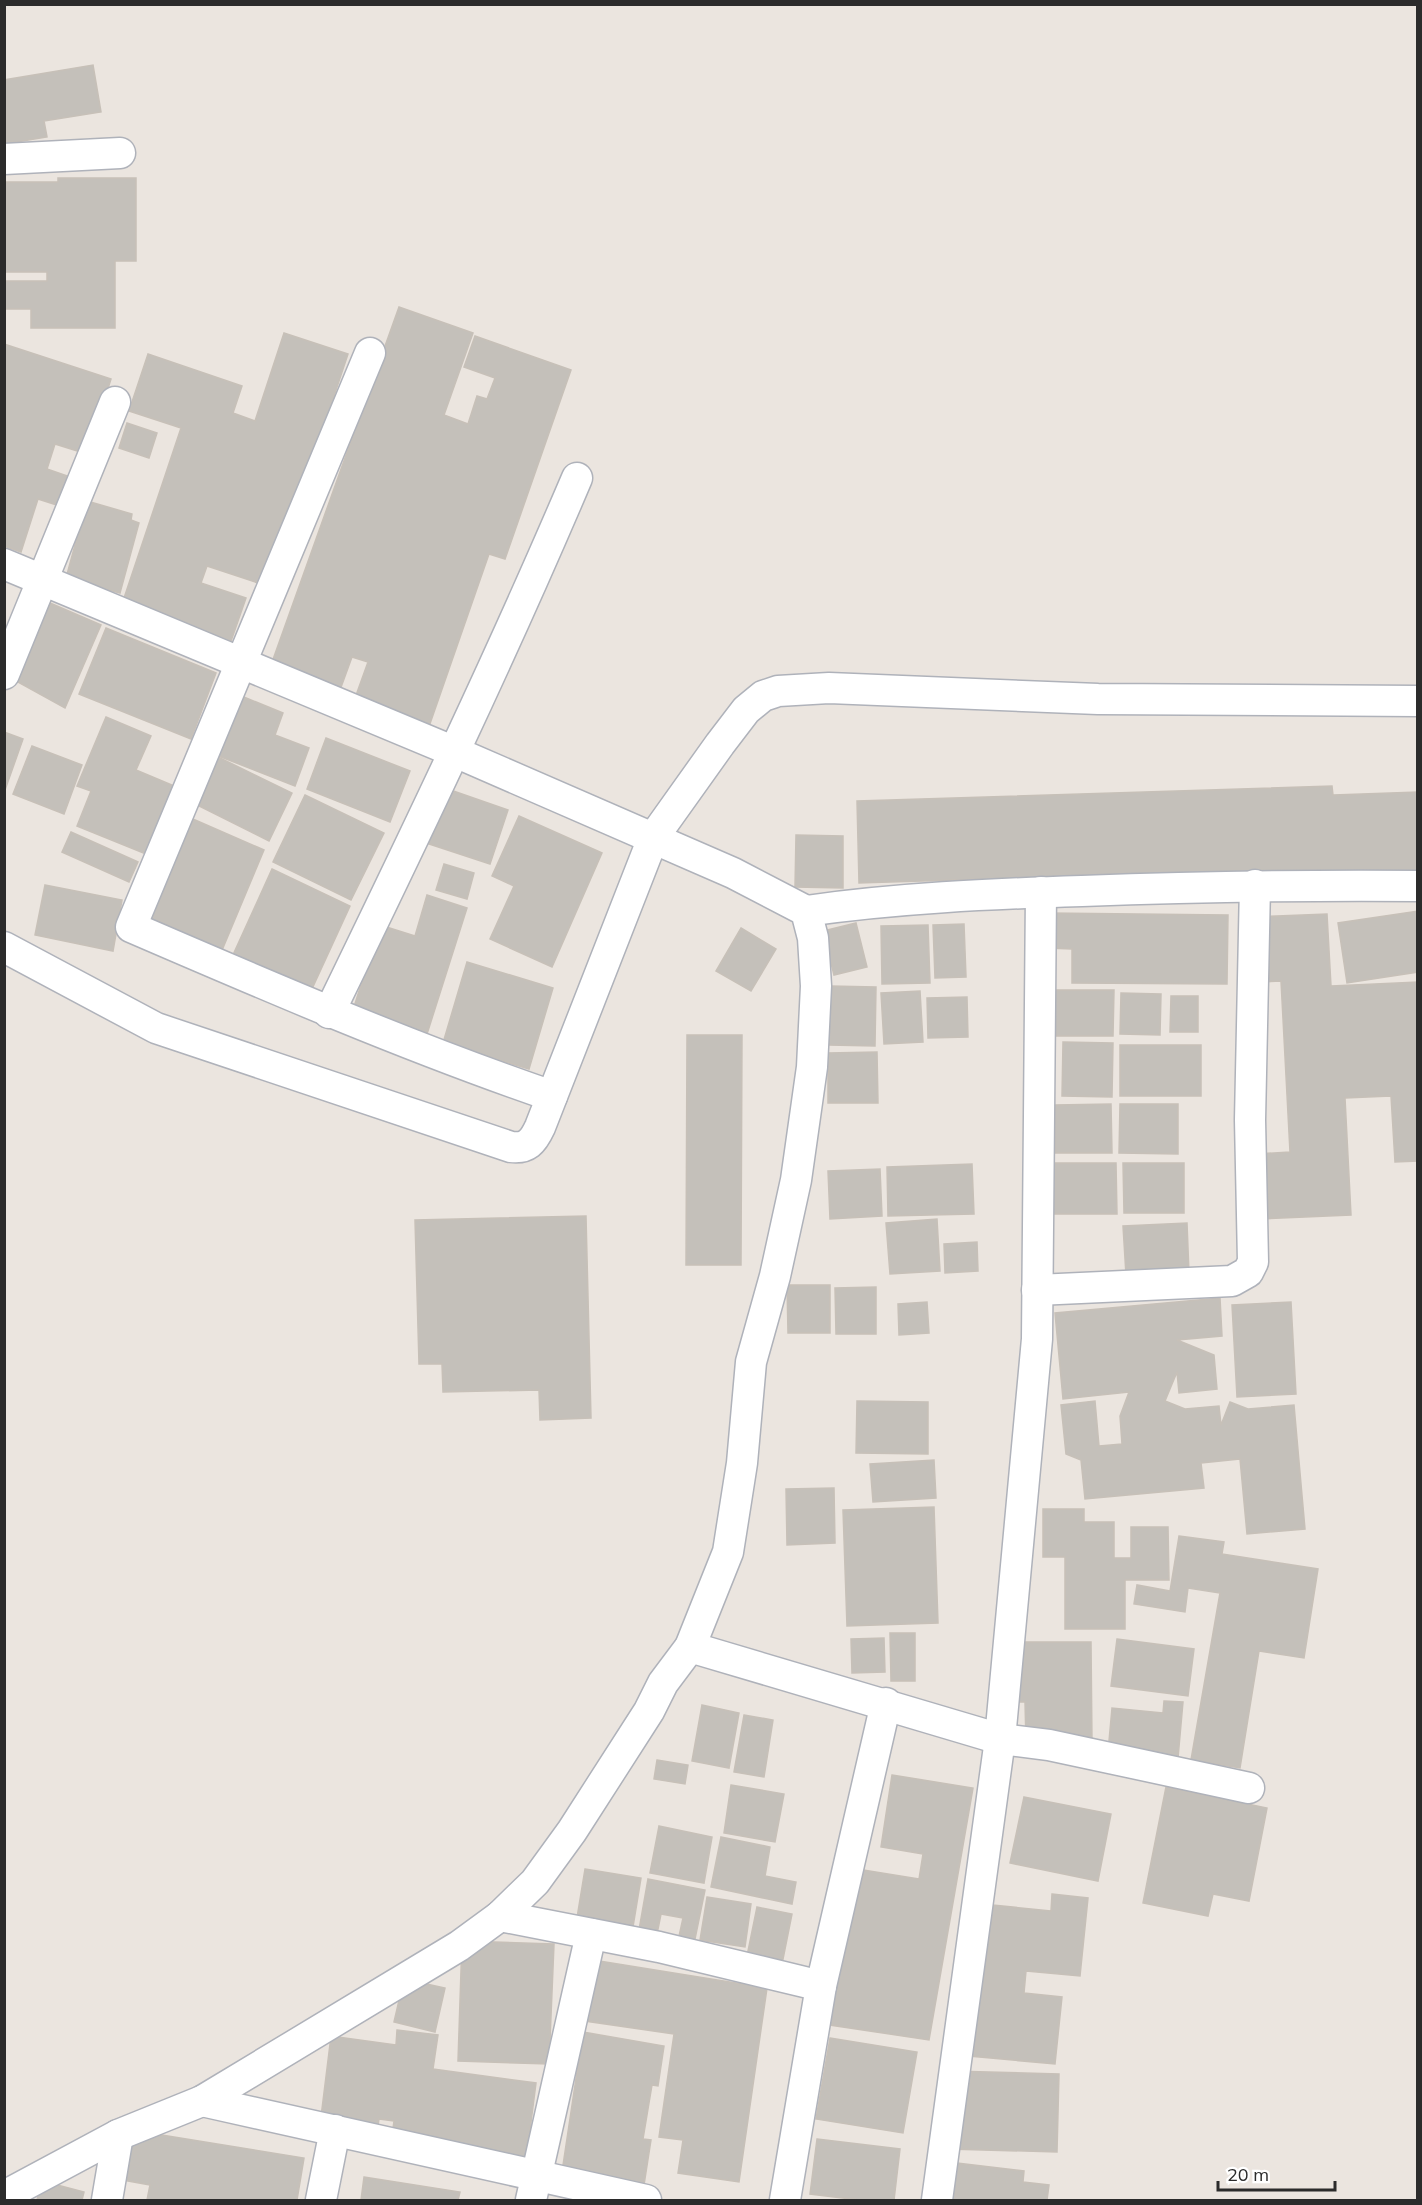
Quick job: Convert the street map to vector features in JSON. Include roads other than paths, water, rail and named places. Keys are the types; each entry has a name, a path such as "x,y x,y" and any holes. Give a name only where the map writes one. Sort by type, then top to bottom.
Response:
{"street":[{"path":"4,159 120,153"},
{"path":"370,353 131,927 329,1013 456,1063 552,1096"},
{"path":"4,674 115,402"},
{"path":"329,1013 455,752 526,598 577,478"},
{"path":"4,564 455,752 733,873 806,911 883,900 1041,892 1255,885 1418,886"},
{"path":"4,947 156,1029 511,1147 522,1148 533,1141 653,838 746,710 763,696 777,691 829,688 1098,699 1418,701"},
{"path":"1037,1290 1232,1281 1248,1272 1252,1262 1250,1120 1255,885"},
{"path":"937,2200 999,1739 1037,1339 1041,892"},
{"path":"4,2196 118,2135 202,2100 459,1946 500,1916 535,1882 572,1831 649,1711 663,1683 690,1647 728,1552 742,1463 751,1362 775,1276 796,1180 812,1067 816,986 813,938 806,911"},
{"path":"690,1647 886,1703 999,1739 1049,1745 1249,1788"},
{"path":"785,2200 821,1986 886,1703"},
{"path":"500,1916 659,1947 821,1986"},
{"path":"534,2188 591,1934"},
{"path":"202,2100 335,2130 534,2188 646,2200"},
{"path":"321,2200 335,2130"},
{"path":"107,2200 118,2135"}]}
